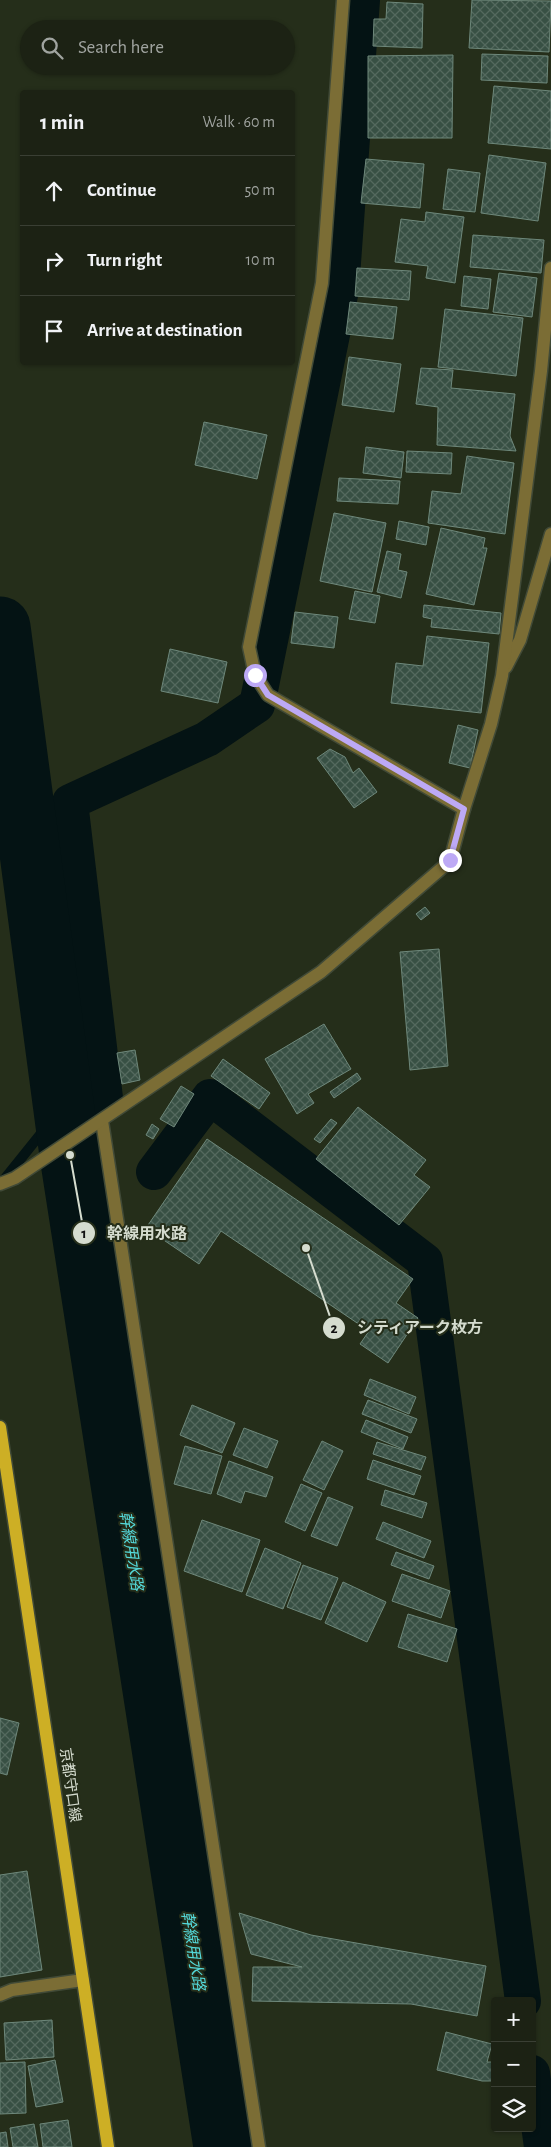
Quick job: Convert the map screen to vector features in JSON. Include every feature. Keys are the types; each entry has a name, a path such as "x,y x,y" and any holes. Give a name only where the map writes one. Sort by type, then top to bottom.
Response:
{"main road":[{"name":"京都守口線","path":"0,1427 108,2147"}],"street":[{"path":"343,0 322,284 249,647 255,675 268,695 464,809"},
{"path":"0,1184 15,1178 102,1121 322,972 450,860 491,724 502,676 541,370 551,268"},
{"path":"502,676 520,640 551,534"},
{"path":"102,1121 259,2147"},
{"path":"0,1995 12,1990 82,1980"}],"building":[{"path":"472,0 551,1 549,52 469,48"},
{"path":"387,2 423,4 422,48 373,46 374,19 386,19"},
{"path":"482,54 548,56 547,83 481,80"},
{"path":"453,55 452,138 368,138 368,56"},
{"path":"494,86 551,91 551,149 488,143"},
{"path":"489,155 546,163 538,221 481,213"},
{"path":"366,159 424,164 420,208 361,203"},
{"path":"448,169 480,173 475,212 443,209"},
{"path":"426,212 464,217 455,283 426,278 428,266 395,262 401,219 425,222"},
{"path":"473,235 544,240 541,273 470,267"},
{"path":"357,268 411,271 409,300 355,296"},
{"path":"499,273 537,278 532,317 493,312"},
{"path":"464,276 491,279 488,309 461,306"},
{"path":"350,302 397,307 393,339 346,334"},
{"path":"445,309 523,318 516,376 438,367"},
{"path":"349,357 401,364 394,412 342,405"},
{"path":"421,368 453,370 451,388 515,394 510,436 516,451 437,445 438,407 416,404"},
{"path":"204,422 267,435 257,479 195,465"},
{"path":"366,447 404,452 401,478 363,473"},
{"path":"407,451 452,453 451,474 406,472"},
{"path":"467,456 514,463 505,534 428,523 432,491 461,494"},
{"path":"339,478 400,481 398,504 337,501"},
{"path":"334,513 386,523 372,592 320,581"},
{"path":"399,521 429,527 426,545 396,539"},
{"path":"441,528 485,538 483,548 487,548 474,605 426,594"},
{"path":"387,551 401,554 398,570 407,572 401,598 377,592"},
{"path":"355,591 380,596 375,623 349,619"},
{"path":"424,605 501,613 499,634 431,627 432,619 423,617"},
{"path":"295,612 338,617 334,648 291,643"},
{"path":"427,636 489,643 481,713 391,703 396,663 423,666"},
{"path":"170,649 227,662 218,703 161,691"},
{"path":"458,725 478,730 470,768 449,763"},
{"path":"330,749 345,757 353,773 359,768 377,792 354,808 317,758"},
{"path":"425,907 430,913 421,920 416,914"},
{"path":"439,949 448,1066 410,1070 400,952"},
{"path":"324,1024 351,1069 308,1094 314,1103 297,1114 265,1059"},
{"path":"135,1050 140,1080 122,1084 117,1053"},
{"path":"223,1059 270,1093 259,1109 211,1076"},
{"path":"357,1073 361,1079 334,1098 330,1092"},
{"path":"181,1086 194,1094 174,1127 160,1119"},
{"path":"358,1107 426,1160 414,1175 430,1187 399,1225 316,1159"},
{"path":"331,1119 337,1123 320,1143 314,1139"},
{"path":"152,1124 159,1129 153,1139 146,1135"},
{"path":"207,1139 413,1279 396,1303 418,1318 388,1363 360,1344 369,1331 221,1231 199,1264 146,1228"},
{"path":"370,1379 416,1397 409,1414 364,1395"},
{"path":"368,1400 417,1419 411,1433 362,1414"},
{"path":"192,1405 235,1423 222,1453 180,1435"},
{"path":"366,1420 408,1437 403,1449 361,1432"},
{"path":"244,1428 278,1441 267,1468 233,1455"},
{"path":"322,1441 343,1451 324,1490 303,1480"},
{"path":"377,1442 426,1457 421,1470 373,1454"},
{"path":"185,1446 222,1456 211,1494 174,1484"},
{"path":"373,1460 421,1476 414,1495 367,1479"},
{"path":"229,1461 273,1477 266,1497 245,1491 241,1503 217,1494"},
{"path":"301,1484 322,1493 305,1531 285,1522"},
{"path":"385,1490 427,1503 422,1518 381,1505"},
{"path":"328,1497 353,1507 337,1546 311,1536"},
{"path":"202,1520 260,1540 242,1592 184,1571"},
{"path":"383,1522 431,1541 424,1558 376,1539"},
{"path":"265,1548 301,1563 283,1609 246,1595"},
{"path":"396,1552 434,1566 429,1579 391,1565"},
{"path":"303,1565 338,1578 321,1620 287,1607"},
{"path":"402,1574 450,1591 441,1618 392,1601"},
{"path":"343,1582 386,1602 367,1642 325,1623"},
{"path":"408,1614 457,1629 447,1662 398,1647"},
{"path":"0,1718 19,1723 7,1775 0,1773"},
{"path":"27,1871 42,1970 0,1977 0,1875"},
{"path":"239,1913 311,1935 486,1966 477,2016 411,2004 252,2001 253,1967 302,1967 251,1954"},
{"path":"52,2020 54,2057 6,2060 4,2023"},
{"path":"446,2032 491,2044 487,2062 491,2062 491,2081 482,2081 437,2070"},
{"path":"55,2060 63,2102 36,2107 28,2066"},
{"path":"25,2062 26,2113 0,2114 0,2063"},
{"path":"68,2120 72,2147 43,2147 40,2124"},
{"path":"34,2124 38,2147 13,2147 10,2128"},
{"path":"6,2132 8,2147 0,2147 0,2133"}],"waterway":[{"path":"64,1105 105,1098 70,802 207,739 257,705 341,290 362,0"},
{"name":"幹線用水路","path":"0,627 70,1155 224,2147"},
{"path":"154,1172 210,1097 425,1261 522,1997"},
{"path":"2,1182 64,1105"},
{"path":"534,2087 542,2147"}],"place":[{"name":"幹線用水路","path":"70,1155"},
{"name":"シティアーク枚方","path":"306,1248"}],"route":[{"path":"255,675 268,695 464,809 450,860"}]}
